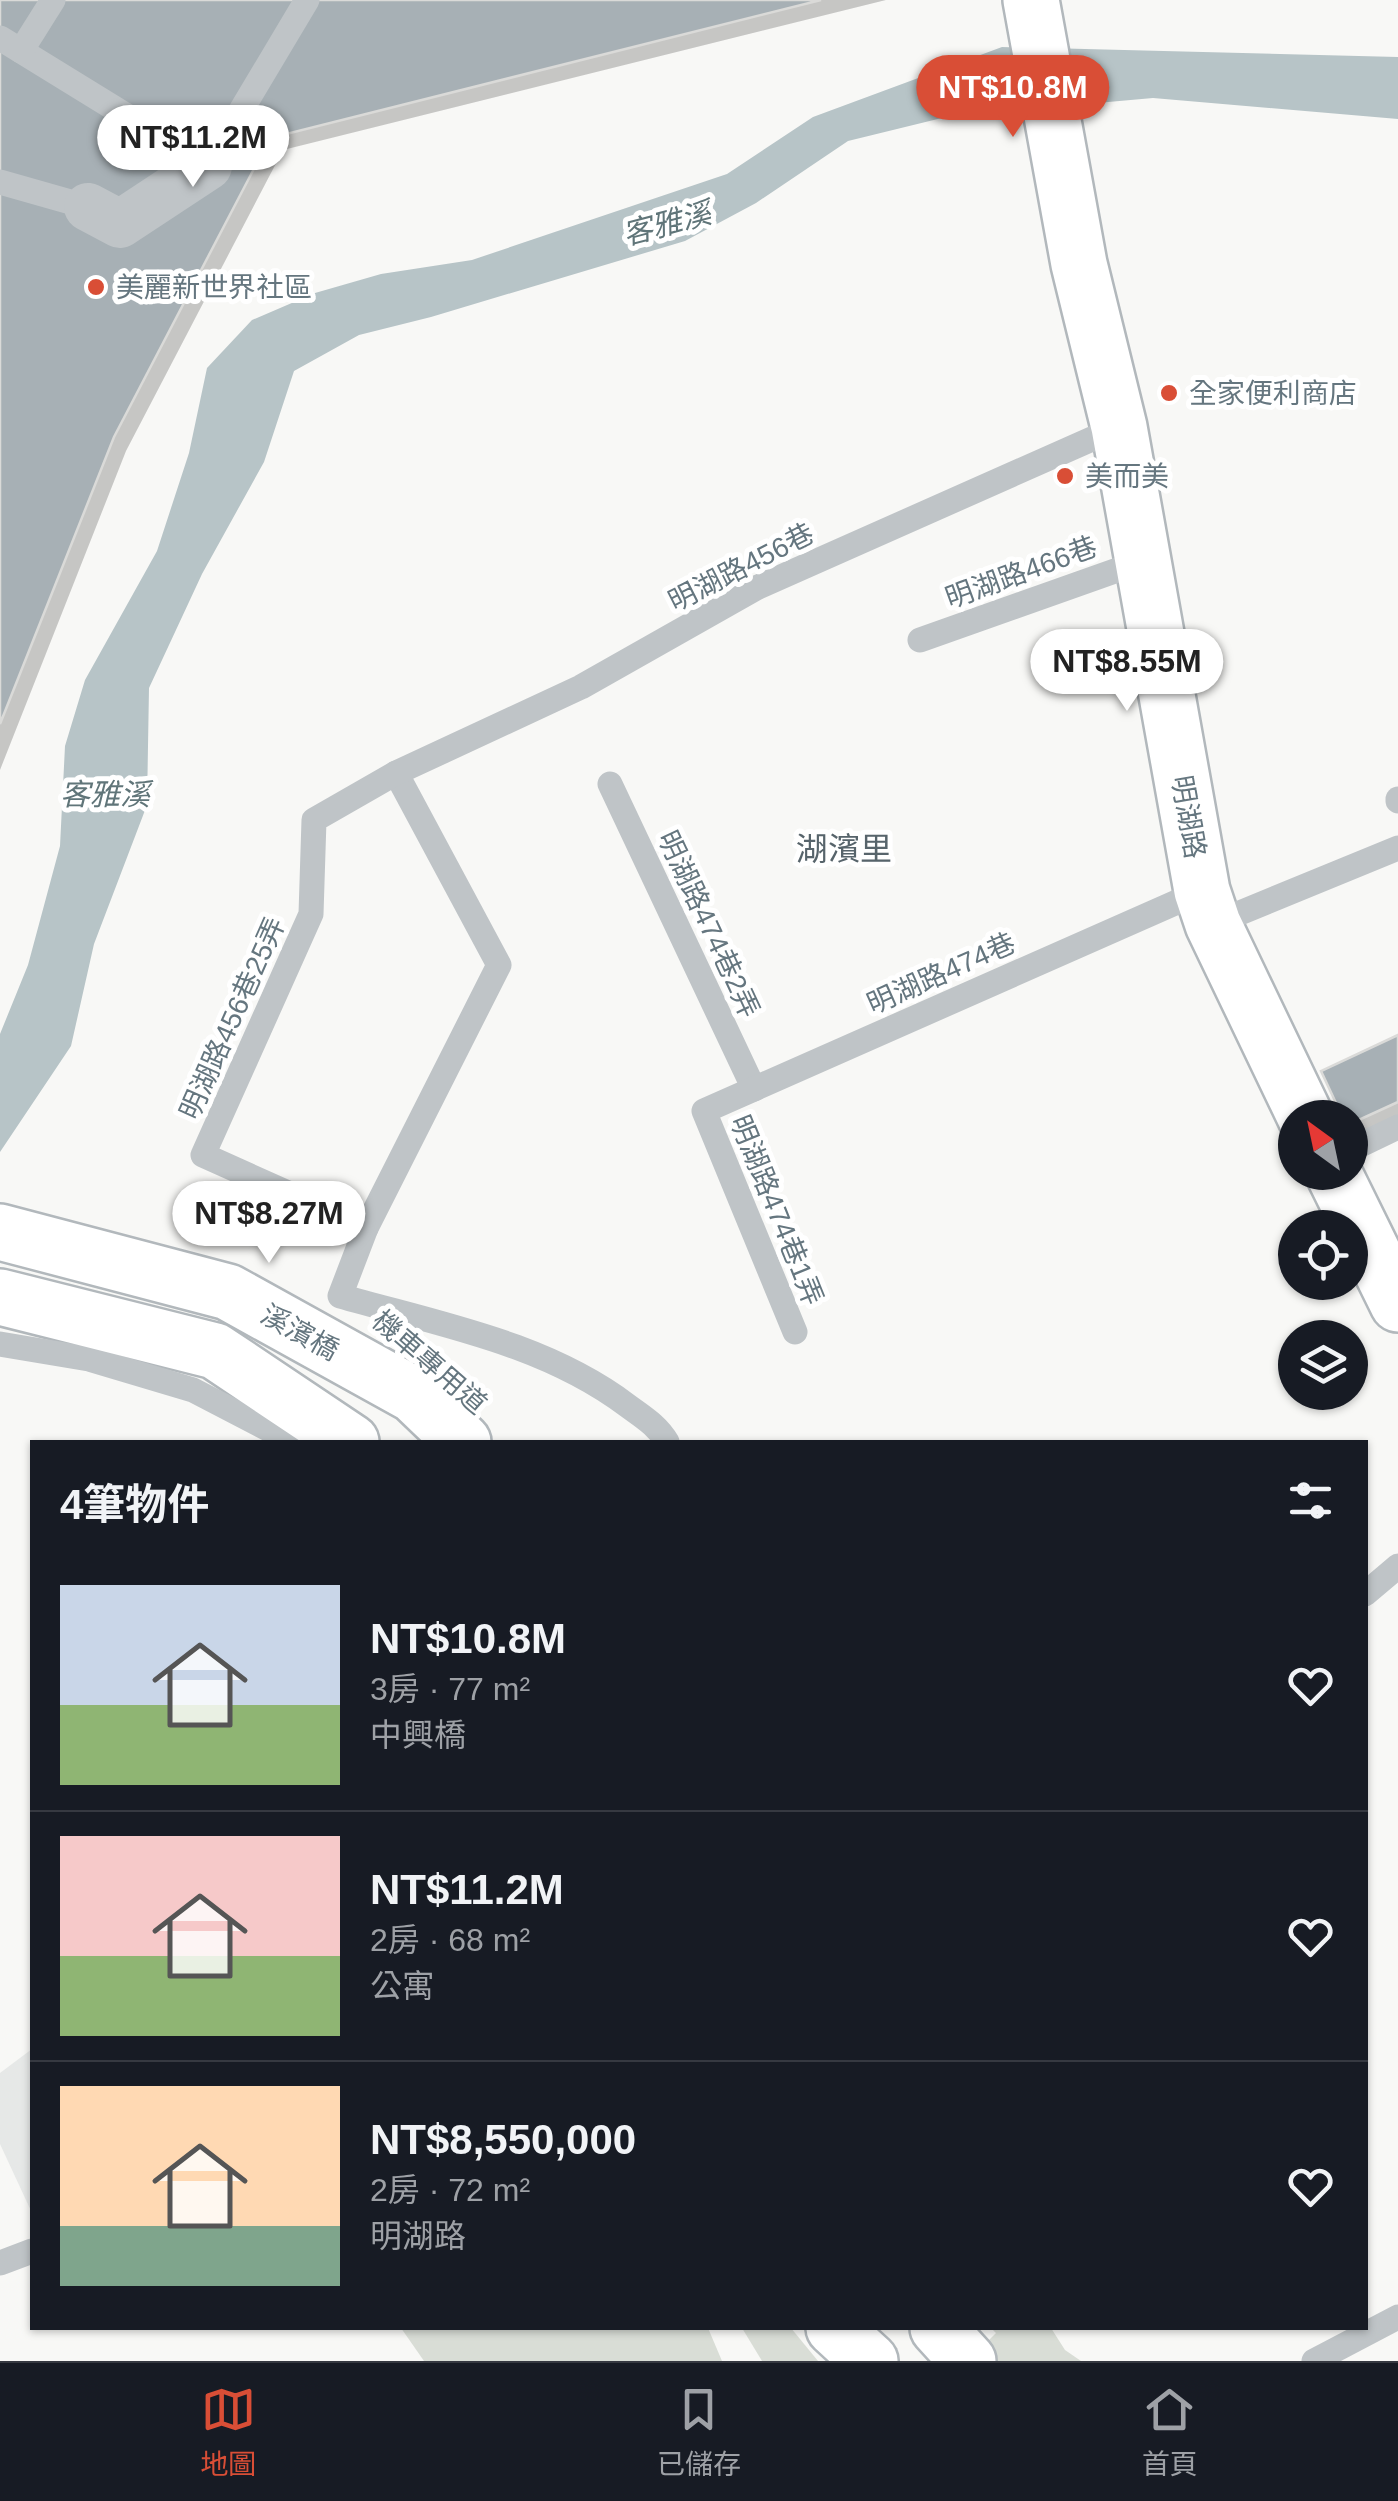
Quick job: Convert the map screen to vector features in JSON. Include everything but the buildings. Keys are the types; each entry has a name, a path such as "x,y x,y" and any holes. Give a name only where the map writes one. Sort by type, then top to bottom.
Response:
{"main road":[{"name":"明湖路","path":"1031,0 1079,264 1119,427 1208,908 1298,1100"},
{"path":"1341,1190 1398,1304"},
{"name":"溪濱橋","path":"0,1229 228,1292 414,1395 461,1440"},
{"path":"0,1297 214,1351 348,1440"},
{"path":"836,2330 870,2361"},
{"path":"941,2330 982,2359"}],"street":[{"path":"88,207 120,224 208,166"}],"lane":[{"path":"53,0 10,45 208,166 306,0"},
{"path":"0,182 88,207"},
{"name":"明湖路456巷","path":"396,773 581,687 756,588 1119,427"},
{"name":"明湖路466巷","path":"920,640 1143,561"},
{"path":"396,773 499,965 366,1228 340,1296 540,1354 602,1386 661,1431 666,1440"},
{"name":"明湖路456巷25弄","path":"366,1228 203,1155 311,914 314,820 396,773"},
{"name":"明湖路474巷2弄","path":"610,784 754,1089"},
{"name":"明湖路474巷","path":"704,1110 1208,908 1398,848"},
{"name":"明湖路474巷1弄","path":"704,1110 795,1332"},
{"path":"1368,1142 1398,1128"},
{"name":"機車專用道","path":"0,1229 112,1243 236,1284 344,1328 474,1440"},
{"path":"0,1344 90,1359 193,1390 289,1440"},
{"path":"1368,1591 1398,1566"},
{"path":"0,2263 30,2252"},
{"path":"1314,2361 1398,2317"},
{"path":"812,2330 841,2361"},
{"path":"967,2330 982,2359"}],"shaded area":[{"path":"30,2050 30,2209 0,2144 0,2073"},
{"path":"402,2330 709,2330 722,2361 424,2361"},
{"path":"743,2330 793,2330 818,2361 762,2361"},
{"path":"993,2330 1052,2330 1065,2350 1081,2361 968,2361 996,2333"}],"water":[{"name":"客雅溪","path":"1002,47 1398,57 1398,119 1153,98 950,116 848,141 756,203 685,241 359,335 294,371 264,462 202,574 149,688 147,805 94,944 71,1046 0,1152 0,1034 28,965 60,846 65,746 85,680 157,551 189,453 207,368 252,320 315,293 381,274 472,260 727,174 813,117"}],"place":[{"name":"美麗新世界社區","path":"96,287"},
{"name":"全家便利商店","path":"1169,393"},
{"name":"美而美","path":"1065,476"}],"district":[{"name":"湖濱里","path":"844,849"}]}
